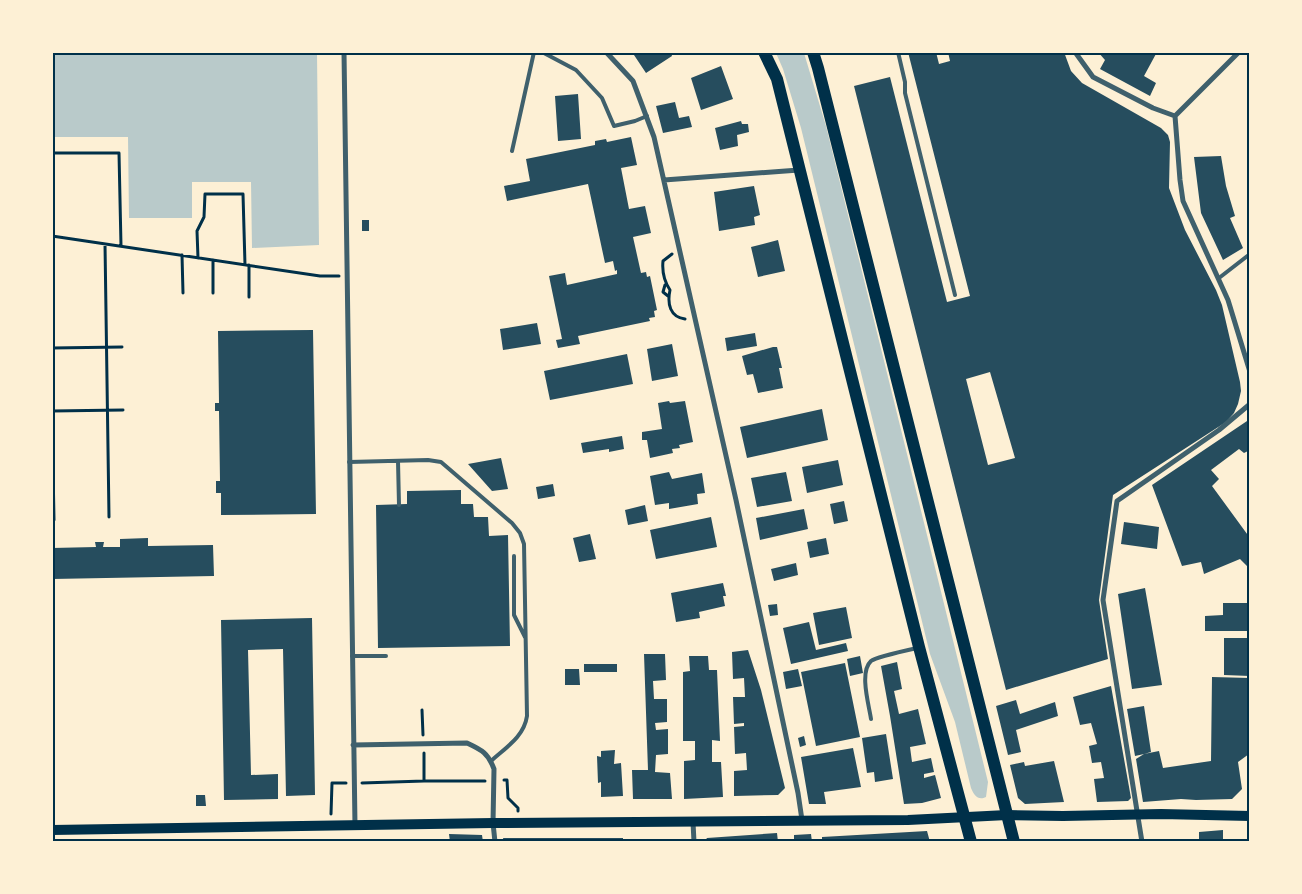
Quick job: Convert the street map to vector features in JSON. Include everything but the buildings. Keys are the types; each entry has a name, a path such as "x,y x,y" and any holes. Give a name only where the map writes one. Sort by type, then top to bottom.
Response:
{"main road":[{"path":"764,52 777,79 919,647 970,842"},
{"path":"812,52 821,78 1014,842"},
{"path":"52,830 493,823 908,820 1007,815 1138,814 1250,816"}],"street":[{"path":"344,52 348,462 355,826"},
{"path":"606,52 633,81 654,137 738,510 798,793 802,820"},
{"path":"1075,52 1093,77 1152,108 1175,116"},
{"path":"1239,52 1175,116 1183,201 1228,300 1249,368"},
{"path":"664,180 799,170"},
{"path":"1142,842 1103,600 1117,501 1219,430 1250,404"},
{"path":"354,745 467,743 482,750 491,761 494,769 493,823 495,842"},
{"path":"693,821 694,842"}],"lane":[{"path":"512,151 534,52"},
{"path":"542,52 576,70 602,98 614,126 647,116"},
{"path":"898,52 905,82 905,93 955,295"},
{"path":"1218,278 1250,254"},
{"path":"348,462 428,460 442,462 512,523 520,533 524,544 526,726 491,761"},
{"path":"398,461 399,505"},
{"path":"514,556 514,615 526,639"},
{"path":"871,719 865,678 866,668 872,660 919,647"},
{"path":"352,656 386,656"}],"path":[{"path":"52,153 119,153 121,246"},
{"path":"198,258 197,232 204,217 205,194 243,194 249,297"},
{"path":"52,236 320,276 346,276"},
{"path":"105,244 109,518"},
{"path":"672,253 664,261 662,268 666,284 670,290 668,297 672,314 677,318 687,319"},
{"path":"182,256 183,293"},
{"path":"213,260 213,293"},
{"path":"666,284 663,292 668,297"},
{"path":"670,290 676,288"},
{"path":"52,348 122,347"},
{"path":"54,520 52,412 123,410"},
{"path":"422,710 424,781 507,780 508,798 518,808 518,823"}],"shaded area":[{"path":"52,53 317,53 319,245 252,248 251,182 192,182 192,218 129,218 128,137 53,137"},
{"path":"776,53 804,53 826,126 988,782 986,797 983,798 977,797 971,788 955,722 930,654 801,128 783,69"}]}
